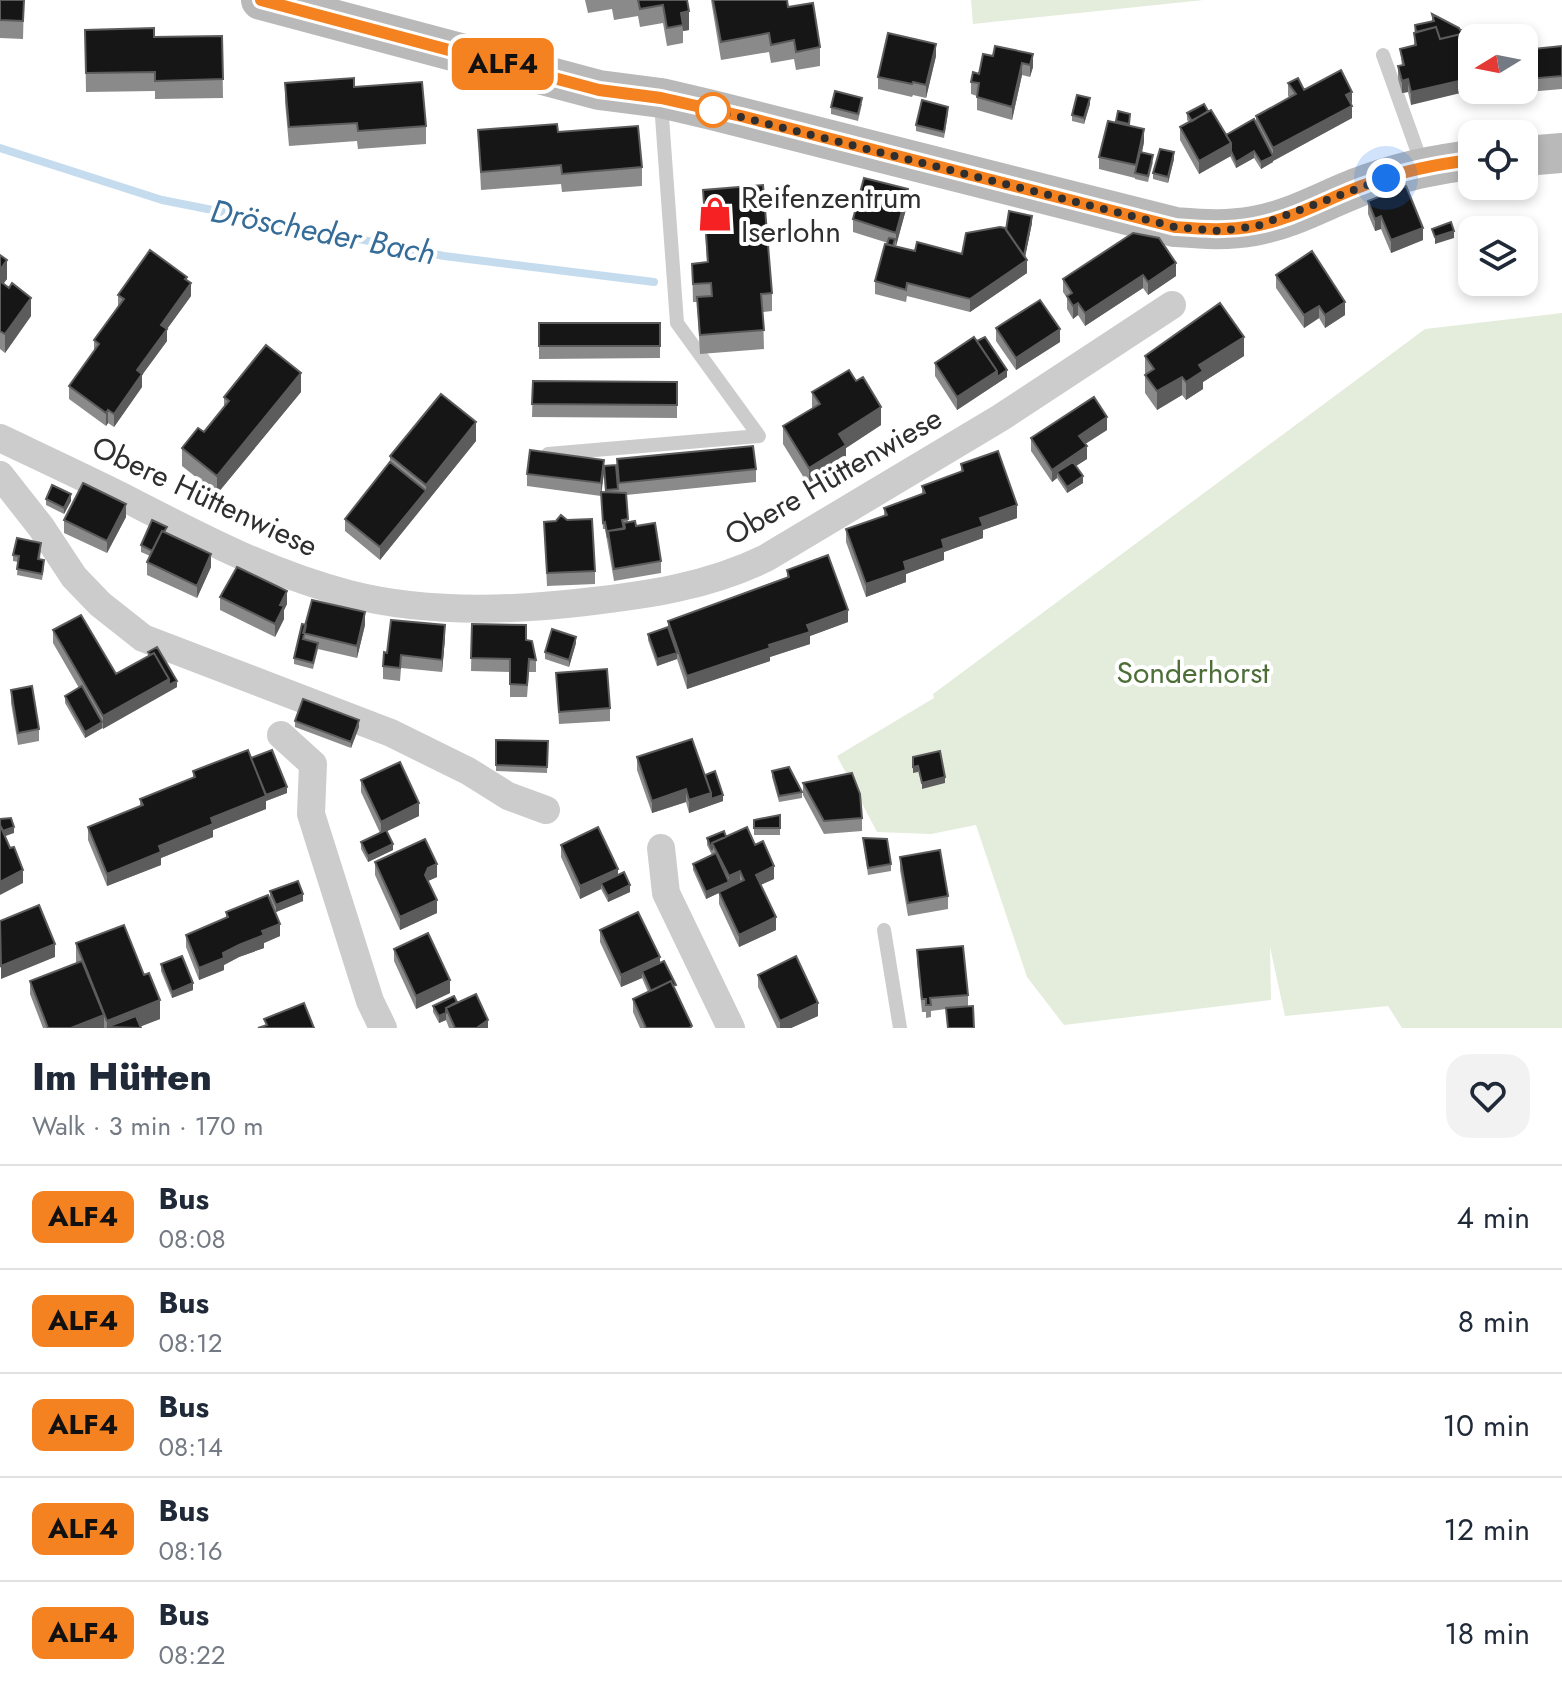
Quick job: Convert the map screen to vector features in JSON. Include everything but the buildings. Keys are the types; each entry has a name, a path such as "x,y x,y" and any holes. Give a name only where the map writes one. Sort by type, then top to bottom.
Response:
{"street":[{"path":"261,0 599,90 661,98 770,123 1175,227 1219,231 1257,226 1329,201 1367,183 1458,162"},
{"path":"1538,155 1562,153"},
{"name":"Obere Hüttenwiese","path":"0,438 270,570 350,594 400,604 465,607 560,605 693,586 766,558 1000,418 1172,305"},
{"path":"0,475 41,527 74,577 100,604 143,638 391,733 468,771 508,796 546,810"},
{"path":"281,735 313,764 311,814 370,1001 383,1028"},
{"path":"661,848 666,893 731,1028"}],"lane":[{"path":"1383,55 1423,168"},
{"path":"548,454 759,436 677,323 661,98"},
{"path":"884,930 900,1028"}],"green space":[{"path":"971,0 1204,0 973,24"},
{"name":"Sonderhorst","path":"1562,313 1562,1028 1402,1028 1388,1006 1285,1016 1270,947 1271,1000 1064,1025 1027,977 976,825 931,834 877,832 837,756 934,698 933,694 1425,329"}],"waterway":[{"name":"Dröscheder Bach","path":"0,148 162,200 444,256 654,282"}],"bus line":[{"name":"ALF4","path":"261,0 599,90 661,98 741,116 1175,227 1219,231 1257,226 1329,201 1367,183 1458,162"}],"place":[{"name":"Reifenzentrum Iserlohn","path":"715,214"}],"route":[{"path":"713,110 1175,227 1219,231 1257,226 1386,178"}]}
